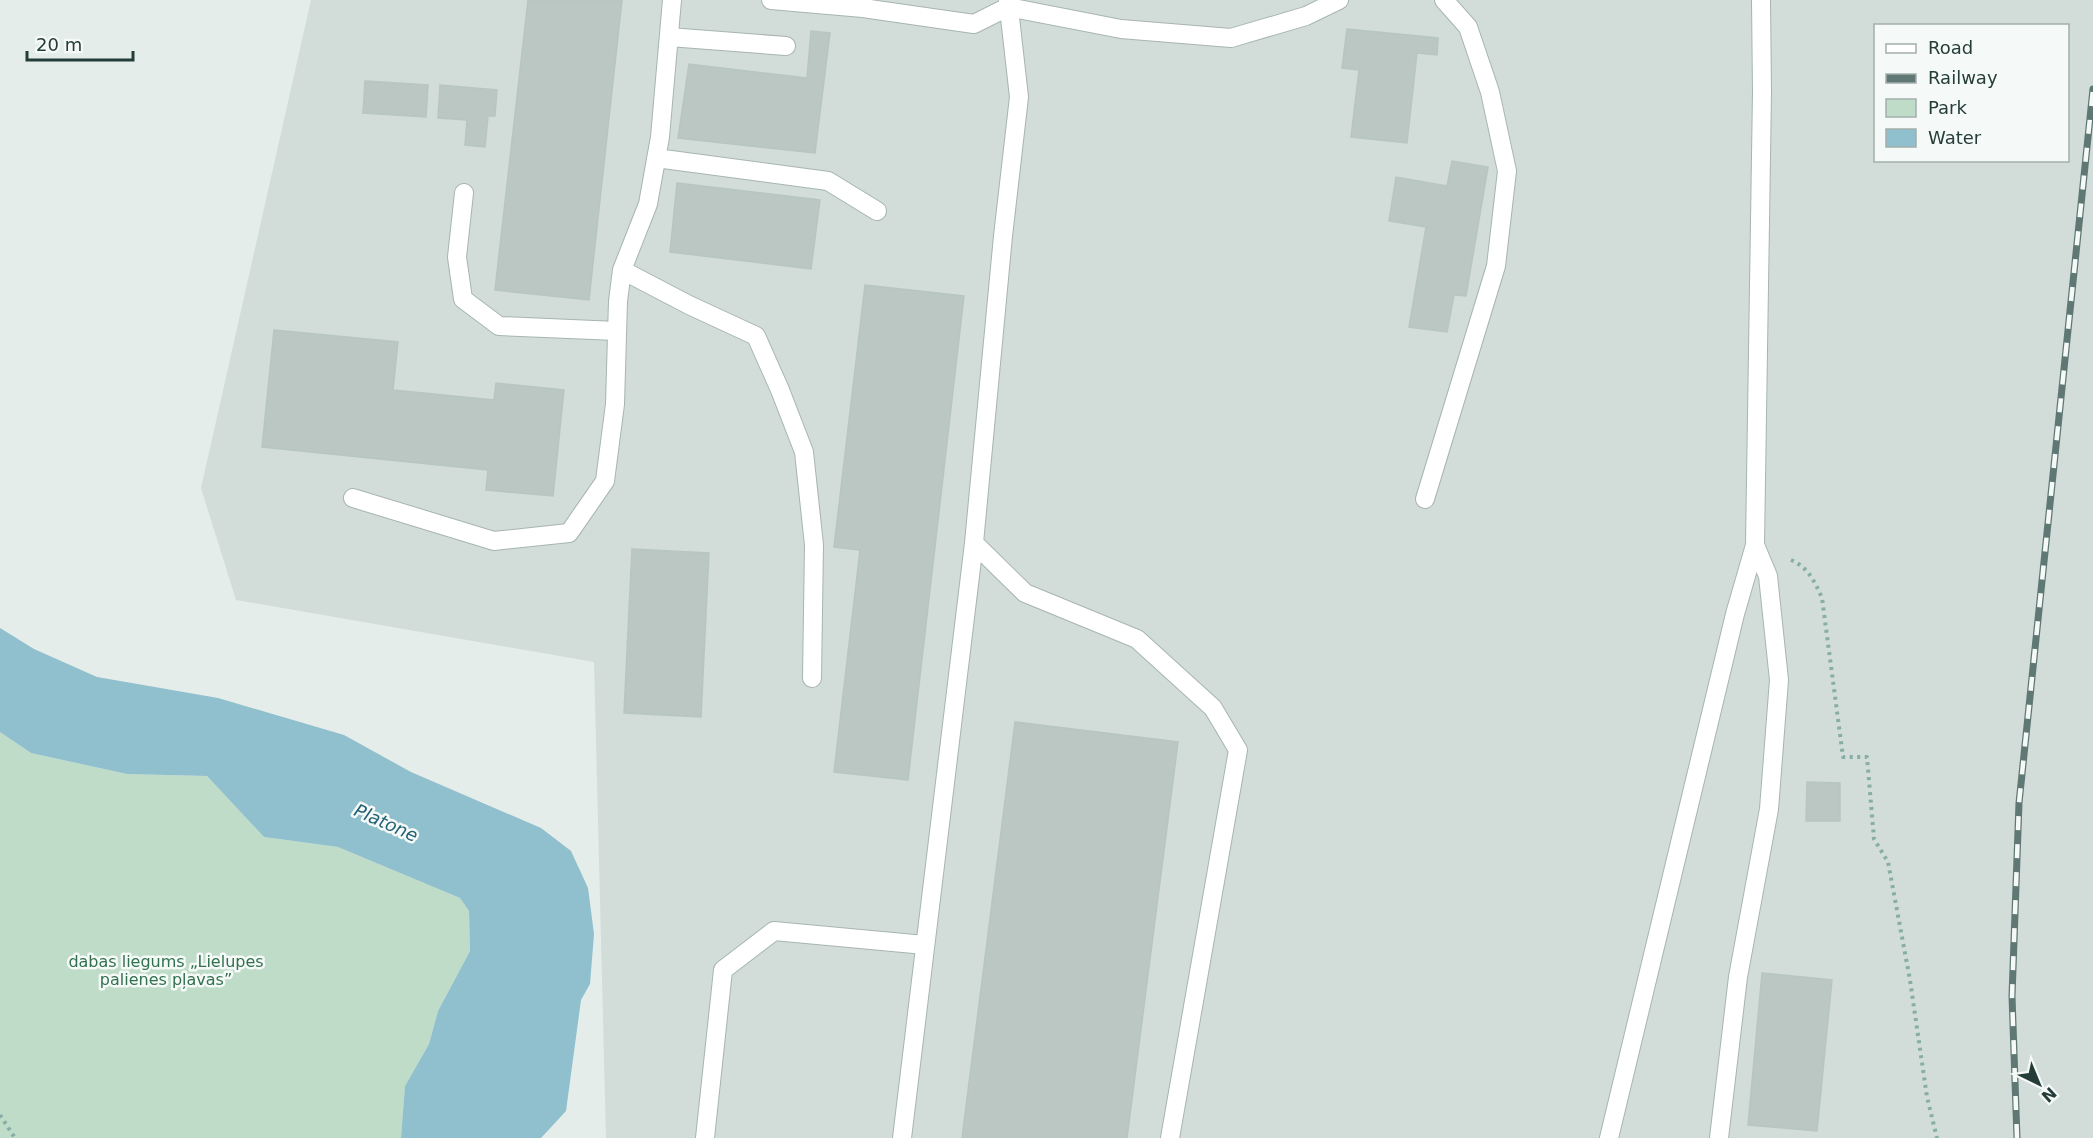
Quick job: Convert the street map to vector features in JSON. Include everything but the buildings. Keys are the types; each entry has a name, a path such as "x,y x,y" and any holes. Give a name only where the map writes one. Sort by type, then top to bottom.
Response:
{"street":[{"path":"352,498 494,541 569,533 605,481 615,404 617,331 622,270 648,204 660,137 672,0"},
{"path":"771,0 863,8 974,24 1008,3 1121,29 1231,38 1306,16 1339,0"},
{"path":"1425,499 1496,266 1507,171 1490,92 1468,27 1444,0"},
{"path":"1609,1138 1732,626 1755,545 1762,92 1761,0"},
{"path":"902,1138 974,543 1003,236 1019,97 1008,3"},
{"path":"669,37 786,46"},
{"path":"656,158 828,181 877,211"},
{"path":"464,193 457,257 463,299 499,326 617,331"},
{"path":"622,270 756,336 804,452 814,545 812,678"},
{"path":"974,543 1025,593 1137,639 1213,708 1238,750 1170,1138"},
{"path":"1719,1138 1738,977 1768,809 1779,680 1768,576 1755,545"},
{"path":"705,1138 723,970 774,931 925,945"}],"path":[{"path":"1755,545 1800,564 1812,577 1822,598 1843,757 1867,758 1874,839 1888,862 1910,980 1927,1097 1937,1138"},
{"path":"0,1114 15,1138"}],"shaded area":[{"path":"311,0 2093,0 2093,1138 606,1138 594,662 236,600 201,488"}],"green space":[{"name":"dabas liegums „Lielupes palienes pļavas”","path":"0,732 31,753 127,774 207,776 264,837 338,847 460,898 469,911 470,951 438,1011 429,1044 405,1086 401,1138 0,1138"}],"water":[{"name":"Platone","path":"0,628 34,649 97,677 218,698 344,735 411,772 541,828 571,851 588,888 594,934 590,984 581,1000 566,1111 541,1138 401,1138 405,1086 429,1044 438,1011 470,951 469,911 460,898 338,847 264,837 207,776 127,774 31,753 0,732"}],"railway":[{"path":"2017,1138 2012,996 2019,803 2093,89"}]}
